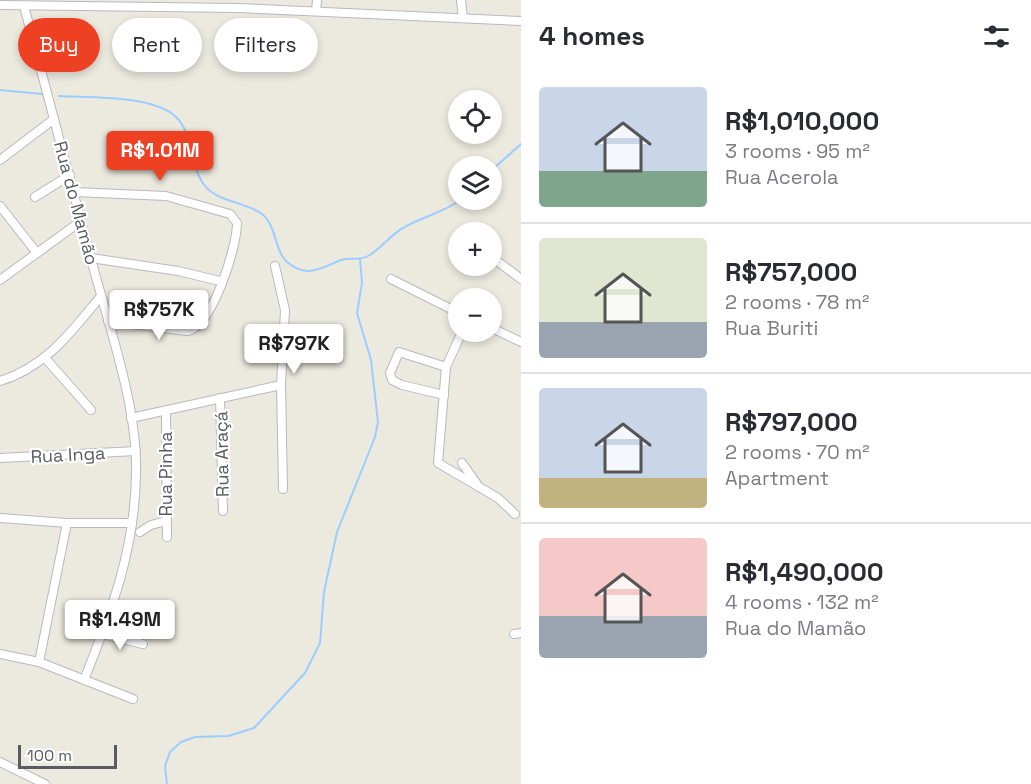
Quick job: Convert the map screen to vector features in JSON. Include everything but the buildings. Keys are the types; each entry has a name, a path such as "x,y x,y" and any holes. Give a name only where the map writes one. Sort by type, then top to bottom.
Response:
{"street":[{"path":"316,0 316,11"},
{"path":"461,0 463,18"},
{"path":"0,5 238,4 316,11 521,21"},
{"name":"Rua do Mamão","path":"24,6 108,321 131,418 136,451 132,523 125,567 84,680"},
{"path":"0,160 54,119"},
{"path":"35,197 70,175"},
{"path":"74,192 154,194 234,217 237,228 213,304 201,324 186,331 108,321"},
{"path":"0,206 37,253"},
{"path":"0,280 81,221"},
{"path":"91,258 178,271 220,281"},
{"path":"502,265 521,279"},
{"path":"274,266 285,310 281,385 283,489"},
{"path":"391,279 448,307"},
{"path":"0,381 28,370 46,358 101,296"},
{"path":"502,333 521,342"},
{"path":"457,342 446,367 438,463 498,498 515,514"},
{"path":"444,395 402,385 392,380 390,373 399,352 446,367"},
{"path":"46,358 91,410"},
{"path":"131,418 281,385"},
{"name":"Rua Araçá","path":"220,398 223,511"},
{"name":"Rua Pinha","path":"166,411 167,537"},
{"name":"Rua Inga","path":"0,458 136,451"},
{"path":"462,463 479,488"},
{"path":"0,518 67,523 132,523"},
{"path":"140,532 151,525 166,521"},
{"path":"39,662 67,523"},
{"path":"102,634 143,644"},
{"path":"0,654 39,662 133,699"},
{"path":"0,762 45,784"}],"waterway":[{"path":"0,90 42,94"},
{"path":"59,96 136,101 151,104 175,116 189,140 196,169 205,186 225,199 262,214 270,225 283,257 301,270 320,269 341,260 368,256 403,228 448,207"},
{"path":"502,161 521,144"},
{"path":"167,784 165,766 170,752 181,742 195,737 228,736 254,728 305,673 320,643 324,592 337,532 375,437 378,422 371,360 357,313 362,283 360,259"}]}
